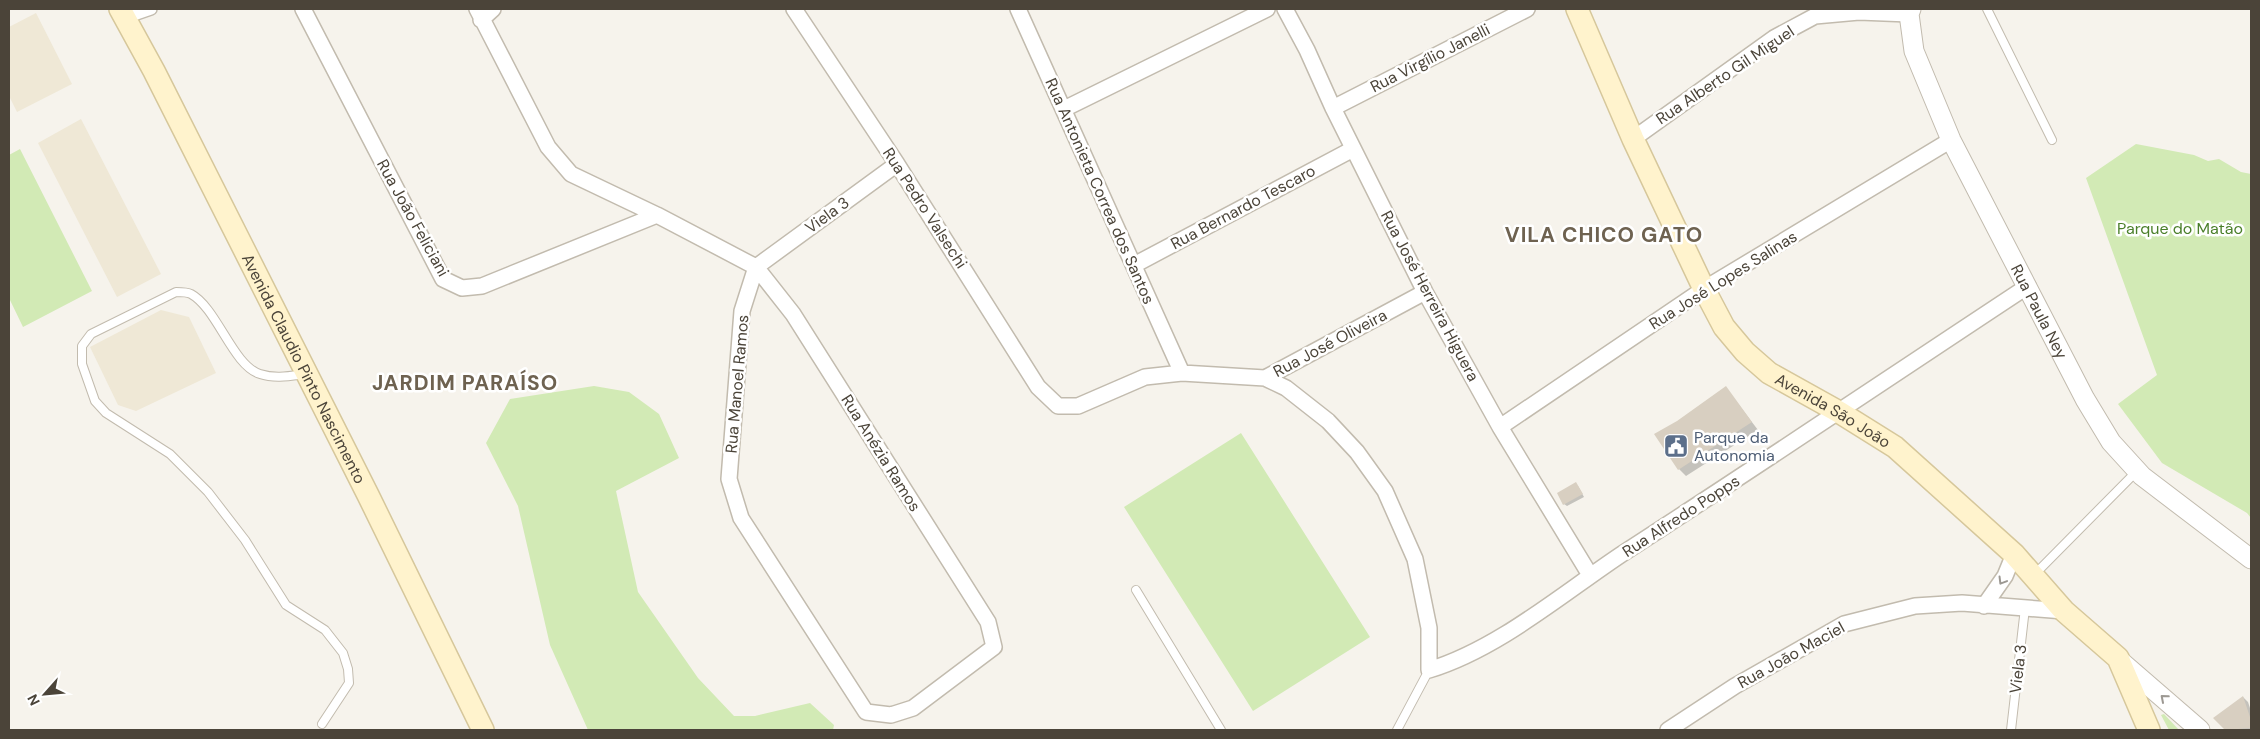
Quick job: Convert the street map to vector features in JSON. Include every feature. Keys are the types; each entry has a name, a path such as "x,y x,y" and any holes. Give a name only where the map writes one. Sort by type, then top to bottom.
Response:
{"main road":[{"name":"Avenida São João","path":"1577,9 1633,139 1724,327 1745,352 1769,373 1895,446 2014,554 2064,611 2118,658"},
{"name":"Avenida Claudio Pinto Nascimento","path":"123,14 154,71 308,374 484,730"},
{"path":"2118,658 2149,730"}],"street":[{"path":"123,14 151,9"},
{"name":"Rua João Feliciani","path":"303,9 443,279 462,288 482,286 657,215"},
{"path":"493,9 479,14 548,146 571,174 657,215 756,267"},
{"name":"Rua Pedro Valsechi","path":"794,9 897,164 1038,387 1058,406"},
{"name":"Rua Antonieta Correa dos Santos","path":"1018,9 1182,373"},
{"path":"1064,110 1267,9"},
{"name":"Rua José Herreira Higuera","path":"1285,9 1307,50 1333,108 1425,292 1500,427 1590,575"},
{"name":"Rua Virgílio Janelli","path":"1333,108 1527,9"},
{"name":"Rua Alberto Gil Miguel","path":"1633,139 1774,38 1814,16 1859,12 1910,11"},
{"name":"Rua Paula Ney","path":"1910,11 1914,51 1951,140 2085,399 2111,442 2137,471 2251,559"},
{"name":"Rua José Lopes Salinas","path":"1500,427 1704,289 1951,140"},
{"name":"Rua Bernardo Tescaro","path":"1134,265 1353,149"},
{"name":"Viela 3","path":"756,267 897,164"},
{"name":"Rua Anézia Ramos","path":"756,267 793,314 988,622 994,646 913,708 892,715 866,712"},
{"name":"Rua Manoel Ramos","path":"756,267 742,312 729,479 741,518 866,712"},
{"name":"Rua Alfredo Popps","path":"1429,670 1453,663 1499,638 1590,575 2028,286"},
{"name":"Rua José Oliveira","path":"1058,406 1078,406 1145,376 1182,373 1265,378 1425,292"},
{"path":"1265,378 1286,388 1328,421 1357,452 1385,491 1415,559 1429,628 1429,670"},
{"path":"1984,606 2005,576 2014,554"},
{"name":"Rua João Maciel","path":"1668,730 1734,686 1844,624 1915,606 1962,603 2064,611"},
{"name":"Avenida São João","path":"2118,658 2200,730"}],"lane":[{"path":"1987,9 2052,140"},
{"path":"308,374 273,378 258,374 246,365 201,302 190,293 176,292 91,334 82,346 82,364 95,402 106,413 170,454 208,492 245,540 286,605 325,630 343,653 348,668 349,683 322,724"},
{"path":"2034,575 2137,471"},
{"path":"1136,590 1221,730"},
{"name":"Viela 3","path":"2011,730 2025,608"},
{"path":"1397,730 1429,670"}],"shaded area":[{"path":"36,13 72,84 17,112 9,96 9,27"},
{"path":"81,119 161,274 117,297 38,143"},
{"path":"161,310 189,317 216,373 136,411 118,405 90,347"}],"green space":[{"name":"Parque do Matão","path":"2136,144 2194,155 2208,161 2219,159 2241,172 2251,174 2251,518 2247,513 2162,463 2118,404 2157,375 2086,178"},
{"path":"20,149 92,291 23,327 9,298 9,155"},
{"path":"594,386 629,392 659,414 679,458 616,491 638,592 698,678 734,716 755,716 810,703 834,725 833,730 588,730 550,645 518,506 486,443 510,399"},
{"path":"1241,433 1370,637 1253,711 1124,507"},
{"path":"2164,714 2179,730 2169,730 2161,715"}],"building":[{"path":"1726,386 1752,422 1678,470 1654,434 1677,421"},
{"path":"1576,482 1583,494 1563,505 1557,493"},
{"path":"2243,696 2251,720 2251,728 2225,730 2213,718"}],"place":[{"name":"Parque da Autonomia","path":"1676,446"}],"district":[{"name":"VILA CHICO GATO","path":"1604,235"},
{"name":"JARDIM PARAÍSO","path":"465,383"}]}
